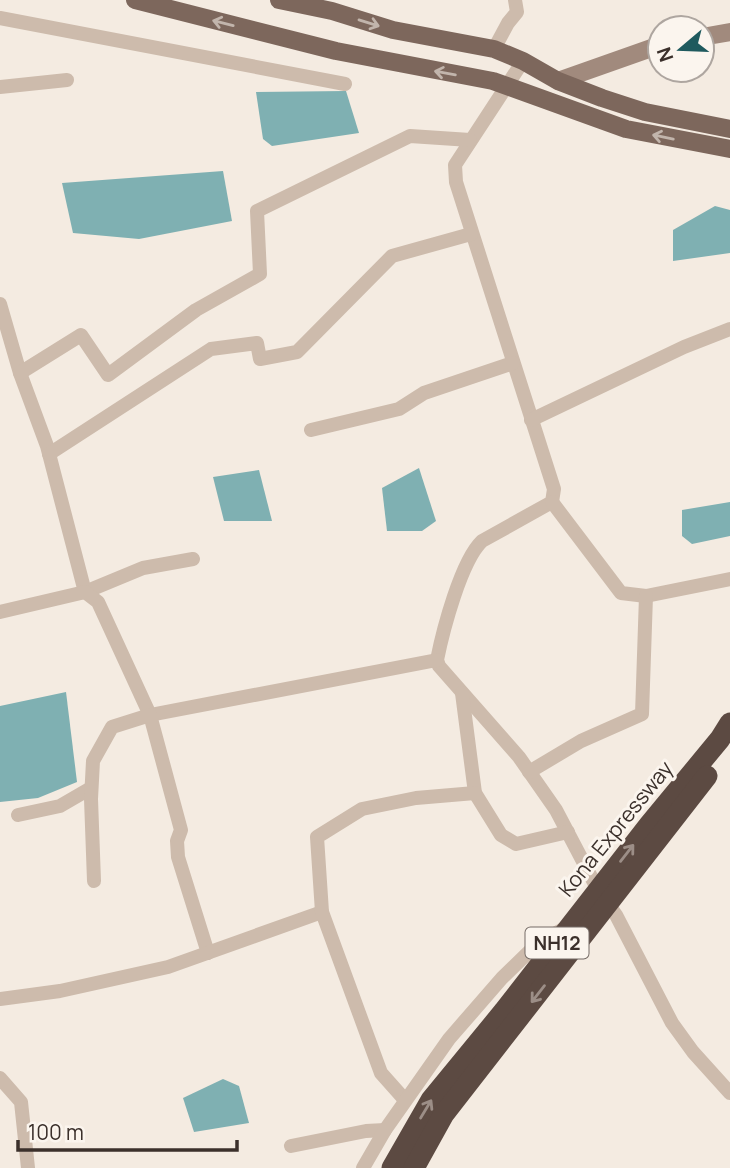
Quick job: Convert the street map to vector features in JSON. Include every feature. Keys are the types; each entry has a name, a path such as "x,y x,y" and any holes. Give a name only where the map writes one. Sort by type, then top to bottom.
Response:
{"highway":[{"name":"Kona Expressway","path":"414,1168 444,1114 730,723"},
{"name":"Kona Expressway","path":"392,1168 431,1100 572,924 603,896 730,747"}],"main road":[{"path":"135,0 336,51 493,81 626,129 730,149"},
{"path":"279,0 327,5 393,30 494,49 523,61 558,81 645,112 730,129"},
{"path":"558,81 646,50"}],"street":[{"path":"494,49 517,12 515,0"},
{"path":"0,18 345,84"},
{"path":"523,61 455,165 456,182 554,489 552,502 621,593 646,596 730,579"},
{"path":"0,87 67,80"},
{"path":"20,373 81,335 108,375 196,310 260,274 257,211 410,136 470,140"},
{"path":"49,454 211,349 257,343 260,359 297,352 393,256 471,234"},
{"path":"0,304 20,373 49,454 85,592 98,602 150,715 181,830 177,841 178,857 208,953"},
{"path":"531,420 684,346 730,329"},
{"path":"311,430 399,409 424,393 513,363"},
{"path":"552,502 482,541 473,550 463,571 438,660 439,666 530,772 556,810 672,1023 693,1052 730,1093"},
{"path":"0,612 85,592 143,568 193,559"},
{"path":"530,772 581,741 642,714 646,596"},
{"path":"94,881 91,788 93,761 112,727 150,715 438,660"},
{"path":"462,693 475,793 501,835 516,844 568,832"},
{"path":"18,815 60,806 91,788"},
{"path":"405,1100 381,1073 322,912 317,837 362,809 416,798 475,793"},
{"path":"0,999 74,988 168,967 322,912"},
{"path":"363,1168 405,1100 449,1039 502,978 538,943 572,924"},
{"path":"0,1078 21,1102 28,1168"},
{"path":"291,1146 366,1131 385,1130"}],"water":[{"path":"346,91 359,133 272,146 263,139 256,92"},
{"path":"223,171 232,221 139,239 73,233 62,183"},
{"path":"715,206 730,210 730,253 673,261 673,230"},
{"path":"419,468 436,521 422,531 387,531 382,488"},
{"path":"259,470 272,521 224,521 213,477"},
{"path":"730,502 730,536 692,544 682,536 682,510"},
{"path":"66,692 77,782 38,798 0,802 0,706"},
{"path":"223,1079 239,1086 249,1123 194,1132 183,1098"}]}
